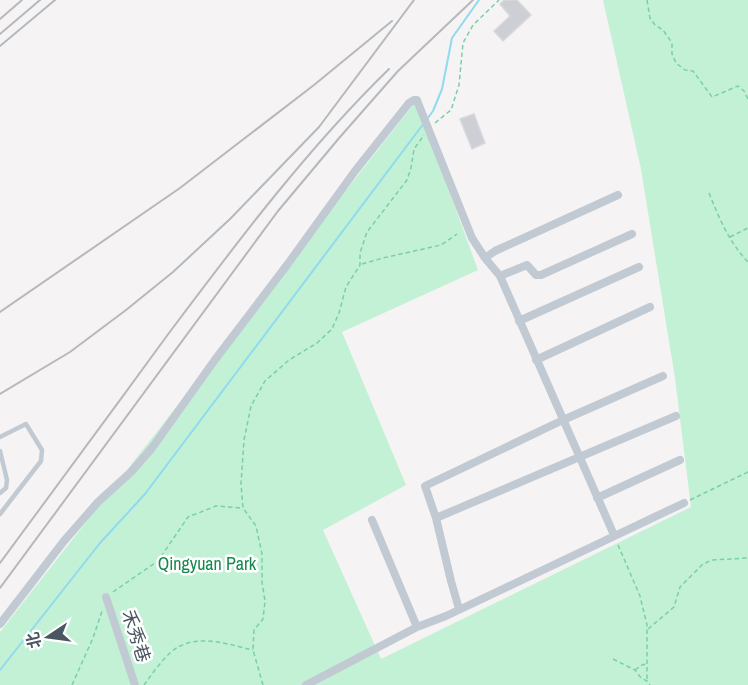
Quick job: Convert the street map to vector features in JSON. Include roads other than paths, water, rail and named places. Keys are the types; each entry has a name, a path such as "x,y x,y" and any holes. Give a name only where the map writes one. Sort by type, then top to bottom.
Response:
{"street":[{"path":"0,624 64,541 98,502 131,472 152,447 355,171 414,100 417,100 472,238 500,276 614,536"},
{"path":"485,258 495,251 618,195"},
{"path":"500,276 527,265 536,275 541,275 632,234"},
{"path":"519,321 639,267"},
{"path":"536,360 651,307"},
{"path":"459,609 436,518 425,486 663,375"},
{"path":"436,518 676,416"},
{"path":"597,498 680,460"},
{"path":"306,685 417,627 684,503"},
{"path":"372,520 417,627"},
{"name":"禾秀巷","path":"106,597 135,685"}],"lane":[{"path":"0,437 26,424 42,450 41,461 0,514"},
{"path":"0,451 8,480 6,488 0,493"}],"waterway":[{"path":"427,119 442,89 452,38 479,0"},
{"path":"0,670 100,543 145,494 424,123"}],"railway":[{"path":"0,19 22,0"},
{"path":"0,34 40,0"},
{"path":"0,46 55,0"},
{"path":"0,394 70,352 126,310 173,272 230,219 319,127 414,0"},
{"path":"0,588 278,211 398,71 473,0"},
{"path":"0,312 180,188 314,85 392,21"},
{"path":"0,563 247,230 330,131 389,69"}],"park label":[{"name":"Qingyuan Park","path":"207,564"}]}
